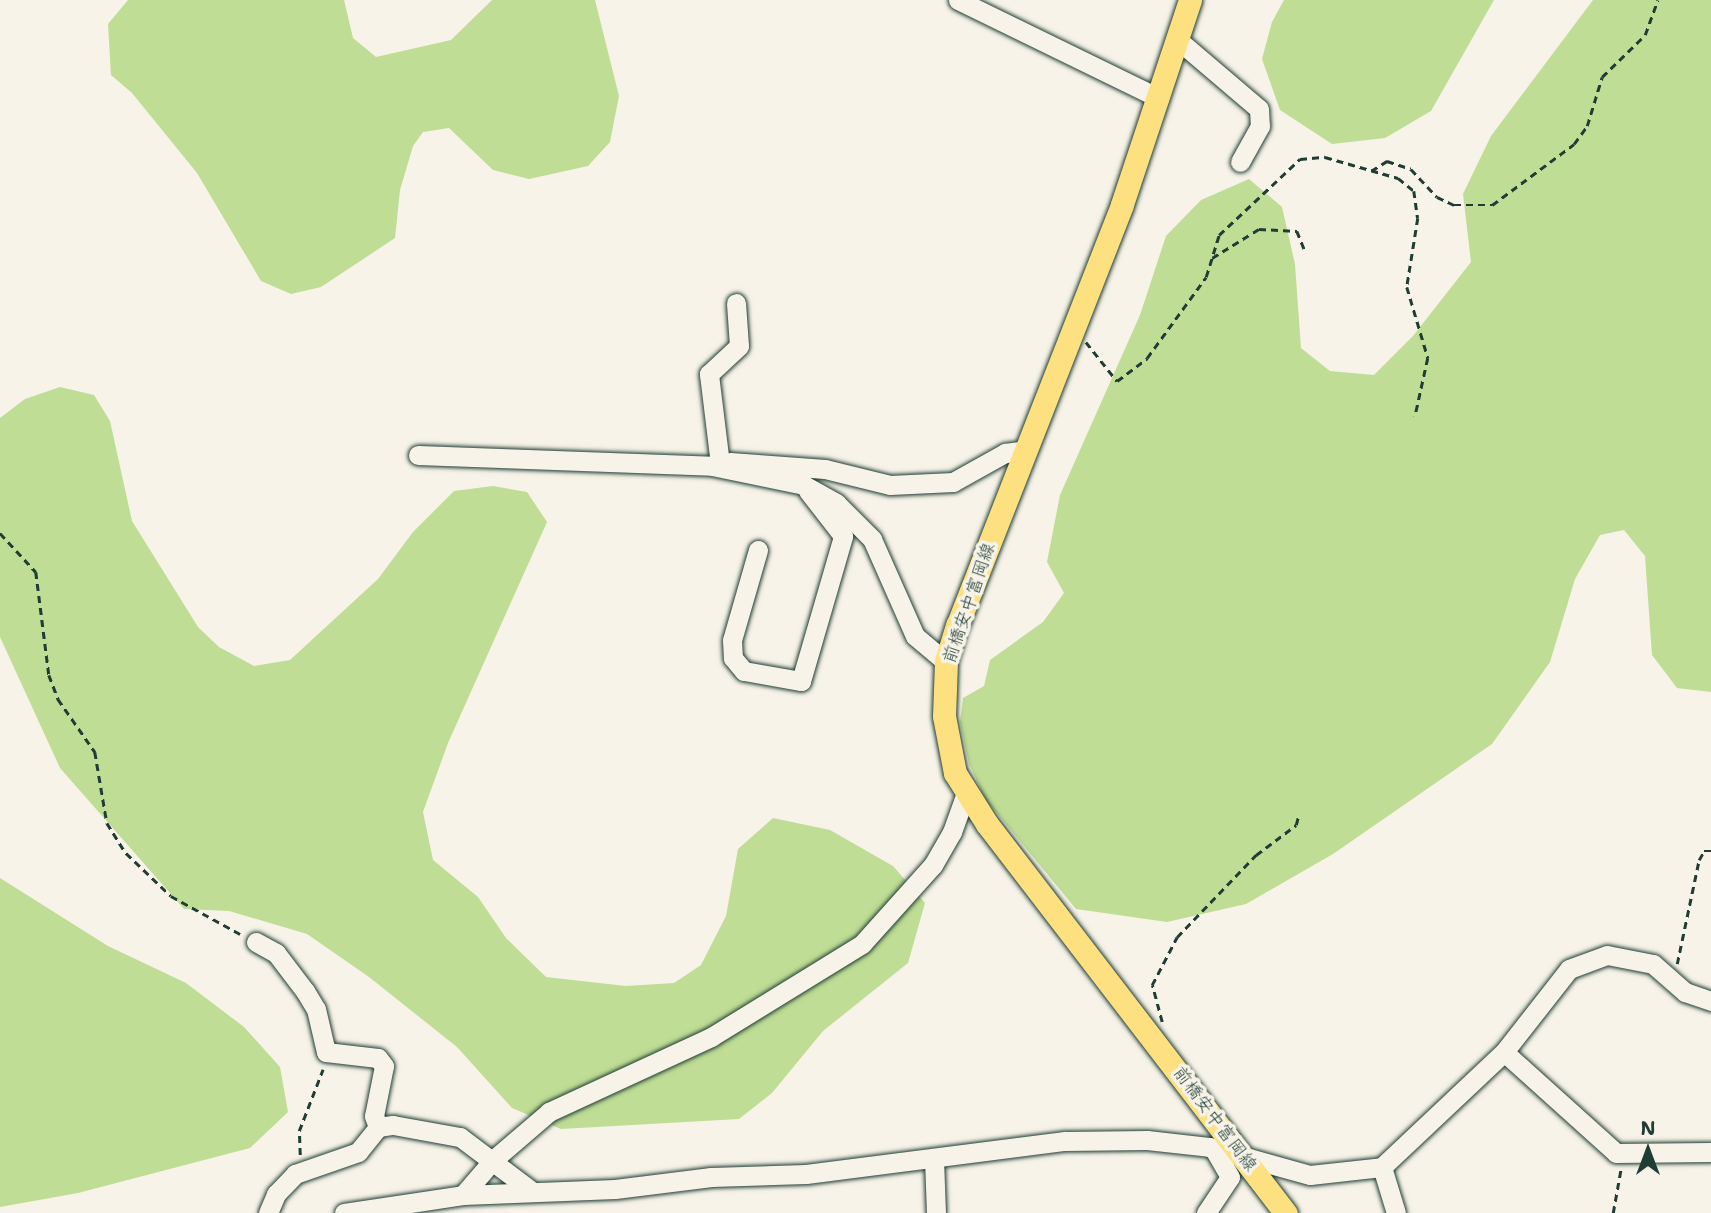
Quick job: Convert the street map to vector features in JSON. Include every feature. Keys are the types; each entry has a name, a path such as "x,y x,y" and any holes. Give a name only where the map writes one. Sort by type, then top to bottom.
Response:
{"main road":[{"name":"前橋安中富岡線","path":"1190,0 1159,99 946,662 947,747 966,793 1286,1213"}],"street":[{"path":"958,0 1159,99"},
{"path":"1178,40 1259,109 1260,125 1240,162"},
{"path":"716,465 709,374 739,346 736,303"},
{"path":"716,465 743,459 902,484 953,481 1005,453 1026,450"},
{"path":"418,455 716,465 804,485 836,503 872,539 915,636 946,662"},
{"path":"758,550 732,640 733,658 744,671 801,681 843,536 804,485"},
{"path":"463,1201 492,1160 549,1112 710,1037 862,944 933,864 952,832 966,793"},
{"path":"256,942 276,953 305,991 316,1009 326,1052 378,1058 384,1066 374,1116 378,1127"},
{"path":"344,1213 533,1192 806,1174 1065,1142 1147,1140 1214,1149 1310,1175 1382,1167 1504,1052 1569,969 1607,955 1653,964 1685,992 1711,1001"},
{"path":"1504,1052 1616,1153 1711,1152"},
{"path":"378,1127 441,1130 460,1137 533,1192"},
{"path":"268,1213 276,1194 295,1174 358,1152 378,1127"},
{"path":"1206,1213 1230,1177 1214,1149"},
{"path":"934,1159 936,1213"},
{"path":"1382,1167 1395,1213"}],"path":[{"path":"1371,171 1387,161 1411,169 1437,197 1454,205 1492,205 1574,144 1587,127 1602,77 1645,35 1658,0"},
{"path":"1075,326 1116,381 1147,358 1188,307 1212,258 1219,236 1300,159 1325,157 1398,178 1414,191 1418,218 1406,287 1428,358 1415,417"},
{"path":"1212,258 1259,229 1297,232 1305,251"},
{"path":"0,533 36,572 49,675 58,699 95,752 107,823 126,853 171,896 256,942"},
{"path":"1164,1052 1165,1031 1152,985 1177,937 1256,855 1296,825 1299,814"},
{"path":"1670,979 1699,860 1704,851 1711,851"},
{"path":"295,1174 300,1164 299,1131 326,1052"},
{"path":"1614,1213 1621,1165 1616,1153"}],"green space":[{"path":"128,0 344,0 353,38 376,57 451,40 492,0 595,0 619,96 610,142 588,166 529,179 493,170 449,128 423,132 413,146 400,190 395,238 321,287 291,294 261,281 197,173 132,93 111,75 108,24"},
{"path":"1284,0 1494,0 1431,111 1385,138 1332,144 1280,110 1262,59 1272,22"},
{"path":"1593,0 1711,0 1711,692 1677,688 1652,655 1645,556 1624,530 1600,535 1575,579 1550,662 1492,744 1333,854 1246,904 1167,922 1076,909 986,800 969,764 960,722 963,698 984,686 990,660 1043,622 1064,593 1047,562 1060,495 1140,315 1166,236 1201,200 1249,179 1282,207 1295,264 1301,348 1330,371 1374,375 1413,336 1471,262 1463,194 1491,136"},
{"path":"60,387 94,395 110,421 132,521 198,627 219,647 254,666 290,660 378,579 413,532 454,491 493,486 527,492 547,522 448,743 423,812 433,860 478,897 506,938 546,977 626,986 674,983 701,965 726,916 738,849 773,818 830,830 893,866 925,903 908,963 823,1031 772,1093 739,1119 561,1129 512,1108 457,1047 369,977 307,934 229,911 184,909 60,768 0,637 0,418 25,399"},
{"path":"0,878 108,946 186,983 244,1027 280,1067 288,1112 250,1148 78,1193 0,1207"}]}
